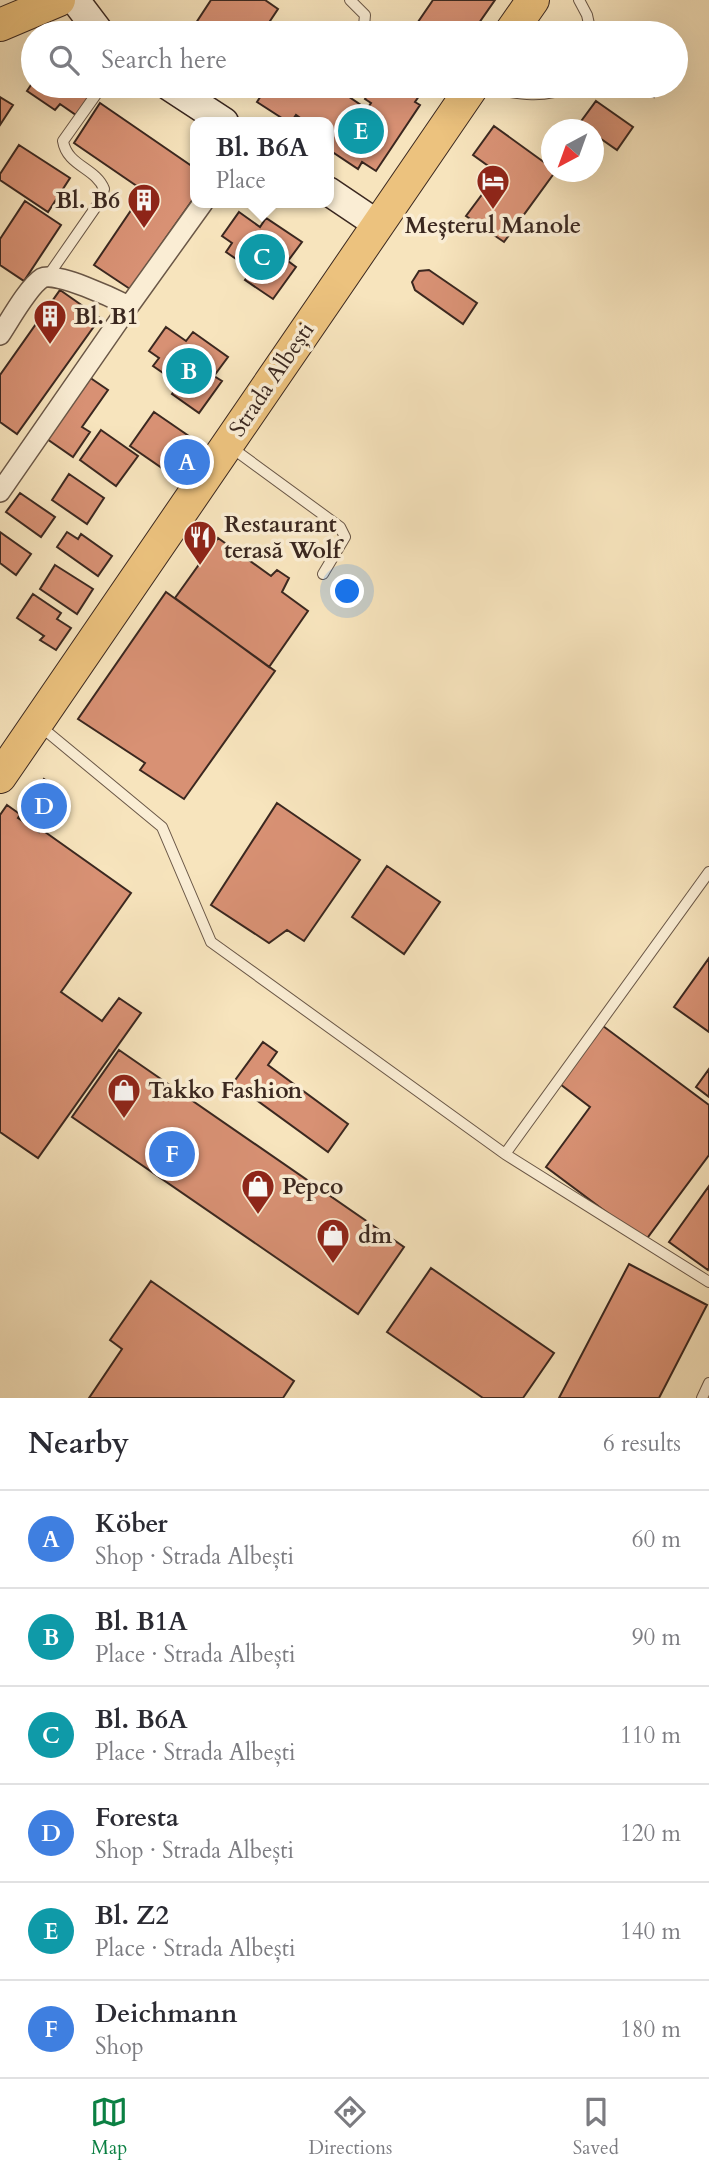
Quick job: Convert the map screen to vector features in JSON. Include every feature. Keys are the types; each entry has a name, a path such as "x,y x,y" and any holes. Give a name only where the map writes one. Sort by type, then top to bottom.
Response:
{"main road":[{"path":"0,25 59,0"},
{"path":"518,21 533,0"},
{"name":"Strada Albești","path":"0,777 465,98"}],"street":[{"path":"75,0 91,21"},
{"path":"187,98 216,117"},
{"path":"334,195 377,223"},
{"path":"0,492 199,208"},
{"path":"0,335 31,290 47,276 63,279 129,306"}],"lane":[{"path":"350,0 365,15 365,21"},
{"path":"579,0 588,21"},
{"path":"47,276 100,201 104,189 100,179 71,159 64,151 62,141 93,98"},
{"path":"226,445 341,527 345,537 323,574"},
{"path":"36,723 162,827 211,942 505,1154 709,1282"},
{"path":"505,1154 709,872"},
{"path":"702,1398 709,1383"}],"building":[{"path":"211,0 265,0 278,9 270,21 197,21"},
{"path":"433,0 495,0 480,21 419,21"},
{"path":"0,97 13,105 0,125"},
{"path":"37,98 88,98 76,115 60,104 55,110"},
{"path":"260,98 351,98 367,109 371,103 366,98 418,98 415,102 420,105 376,171 362,162 358,169 334,153 334,117 280,117 257,102"},
{"path":"596,101 633,127 617,150 604,141 604,119 583,119"},
{"name":"Bl. B6","path":"100,103 190,165 190,204 130,289 94,265 144,191 74,143"},
{"path":"494,126 541,160 541,182 548,182 504,242 466,216 498,173 473,155"},
{"path":"19,145 70,178 48,212 0,180 0,174"},
{"path":"25,201 61,225 24,281 0,265 0,239"},
{"path":"239,212 260,227 266,218 302,242 288,261 296,267 273,299 245,280 252,270 226,252 232,243 222,236"},
{"path":"429,270 477,303 463,324 415,290 412,282 419,271"},
{"name":"Bl. B1","path":"60,290 100,318 17,434 0,422 0,375"},
{"path":"166,327 186,341 193,332 228,357 214,376 222,381 199,413 172,394 179,384 153,366 159,358 149,351"},
{"path":"89,377 108,390 82,427 90,432 73,457 47,439"},
{"path":"154,412 199,443 175,477 130,446"},
{"path":"101,430 138,456 116,486 80,460"},
{"path":"69,474 104,498 87,524 52,500"},
{"path":"20,493 55,517 41,537 6,512"},
{"path":"0,532 31,554 16,575 0,563"},
{"path":"67,532 78,539 81,534 112,556 98,576 57,547"},
{"path":"218,538 271,576 277,570 289,578 282,592 308,611 269,667 175,598"},
{"path":"55,565 93,589 77,614 40,589"},
{"path":"166,592 275,671 184,799 140,770 145,763 78,719"},
{"path":"33,594 61,613 57,619 71,628 56,650 40,640 44,636 17,618"},
{"path":"44,779 65,793 39,832 18,818"},
{"path":"277,803 360,860 304,941 287,930 269,943 211,905"},
{"path":"7,805 131,893 61,992 102,1021 119,998 141,1013 38,1158 0,1132 0,815"},
{"path":"387,866 440,902 404,954 352,917"},
{"path":"709,958 709,1032 674,1007"},
{"path":"603,1026 709,1105 709,1155 645,1241 546,1167 590,1107 560,1084"},
{"path":"263,1042 277,1052 268,1065 348,1124 328,1152 233,1083"},
{"path":"119,1050 404,1247 358,1314 72,1117"},
{"path":"709,1069 709,1097 696,1087"},
{"path":"709,1186 709,1268 708,1270 669,1242"},
{"path":"629,1264 707,1305 659,1398 559,1398"},
{"path":"431,1268 554,1353 523,1398 483,1398 387,1332"},
{"path":"151,1281 294,1381 283,1398 89,1398 122,1349 110,1340"}],"place":[{"name":"Bl. Z2","path":"361,131"},
{"name":"Meșterul Manole","path":"493,211"},
{"name":"Bl. B6","path":"144,230"},
{"name":"Bl. B6A","path":"262,257"},
{"name":"Bl. B1","path":"50,346"},
{"name":"Bl. B1A","path":"189,371"},
{"name":"Köber","path":"187,462"},
{"name":"Restaurant terasă Wolf","path":"200,567"},
{"name":"Foresta","path":"44,806"},
{"name":"Takko Fashion","path":"124,1120"},
{"name":"Deichmann","path":"172,1154"},
{"name":"Pepco","path":"258,1216"},
{"name":"dm","path":"333,1265"}]}
